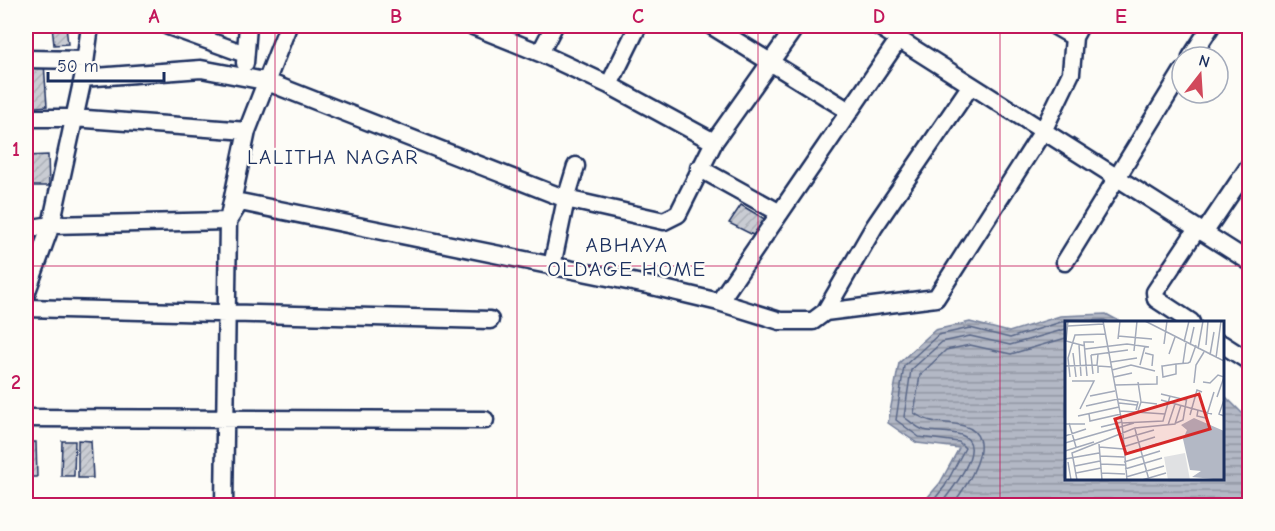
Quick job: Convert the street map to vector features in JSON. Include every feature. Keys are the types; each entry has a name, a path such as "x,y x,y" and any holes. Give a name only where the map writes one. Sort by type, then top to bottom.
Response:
{"street":[{"path":"26,294 51,225 83,78 90,26"},
{"path":"168,26 245,54"},
{"path":"243,78 248,26"},
{"path":"224,506 228,221 247,131 288,26"},
{"path":"473,26 540,52 609,85 714,142"},
{"path":"540,52 554,26"},
{"path":"609,85 638,26"},
{"path":"712,26 849,111"},
{"path":"83,78 201,69 266,81 566,200 664,222 678,214 714,142 796,26"},
{"path":"878,26 1250,262"},
{"path":"825,312 936,298 1043,131 1071,73 1077,31 1055,26"},
{"path":"1199,45 1211,26"},
{"path":"719,302 899,39"},
{"path":"26,58 85,60"},
{"path":"228,221 240,202 652,286 719,302 780,321 813,321 825,312 874,227 971,85"},
{"path":"1065,262 1170,91"},
{"path":"26,118 73,118 247,131"},
{"path":"1189,321 1156,299 1155,292 1249,165"},
{"path":"552,266 576,166"},
{"path":"699,168 780,213"},
{"path":"26,229 51,225 228,221"},
{"path":"26,308 490,320"},
{"path":"1224,345 1250,362"},
{"path":"26,418 485,420"}],"water":[{"path":"1106,314 1119,321 1065,321 1065,480 1224,480 1224,395 1249,420 1249,505 921,505 940,483 959,448 917,443 888,423 899,363 935,330 970,322 1009,332 1060,316"}],"building":[{"path":"52,26 66,26 68,44 54,45"},
{"path":"44,63 47,106 26,108 26,64"},
{"path":"48,155 49,186 26,186 26,156"},
{"path":"741,205 768,221 755,236 729,223"},
{"path":"78,440 91,441 93,478 78,478"},
{"path":"62,441 75,441 74,476 61,476"},
{"path":"26,442 36,442 37,477 26,477"}],"district":[{"name":"LALITHA NAGAR","path":"333,157"},
{"name":"ABHAYA OLDAGE HOME","path":"627,257"}]}
